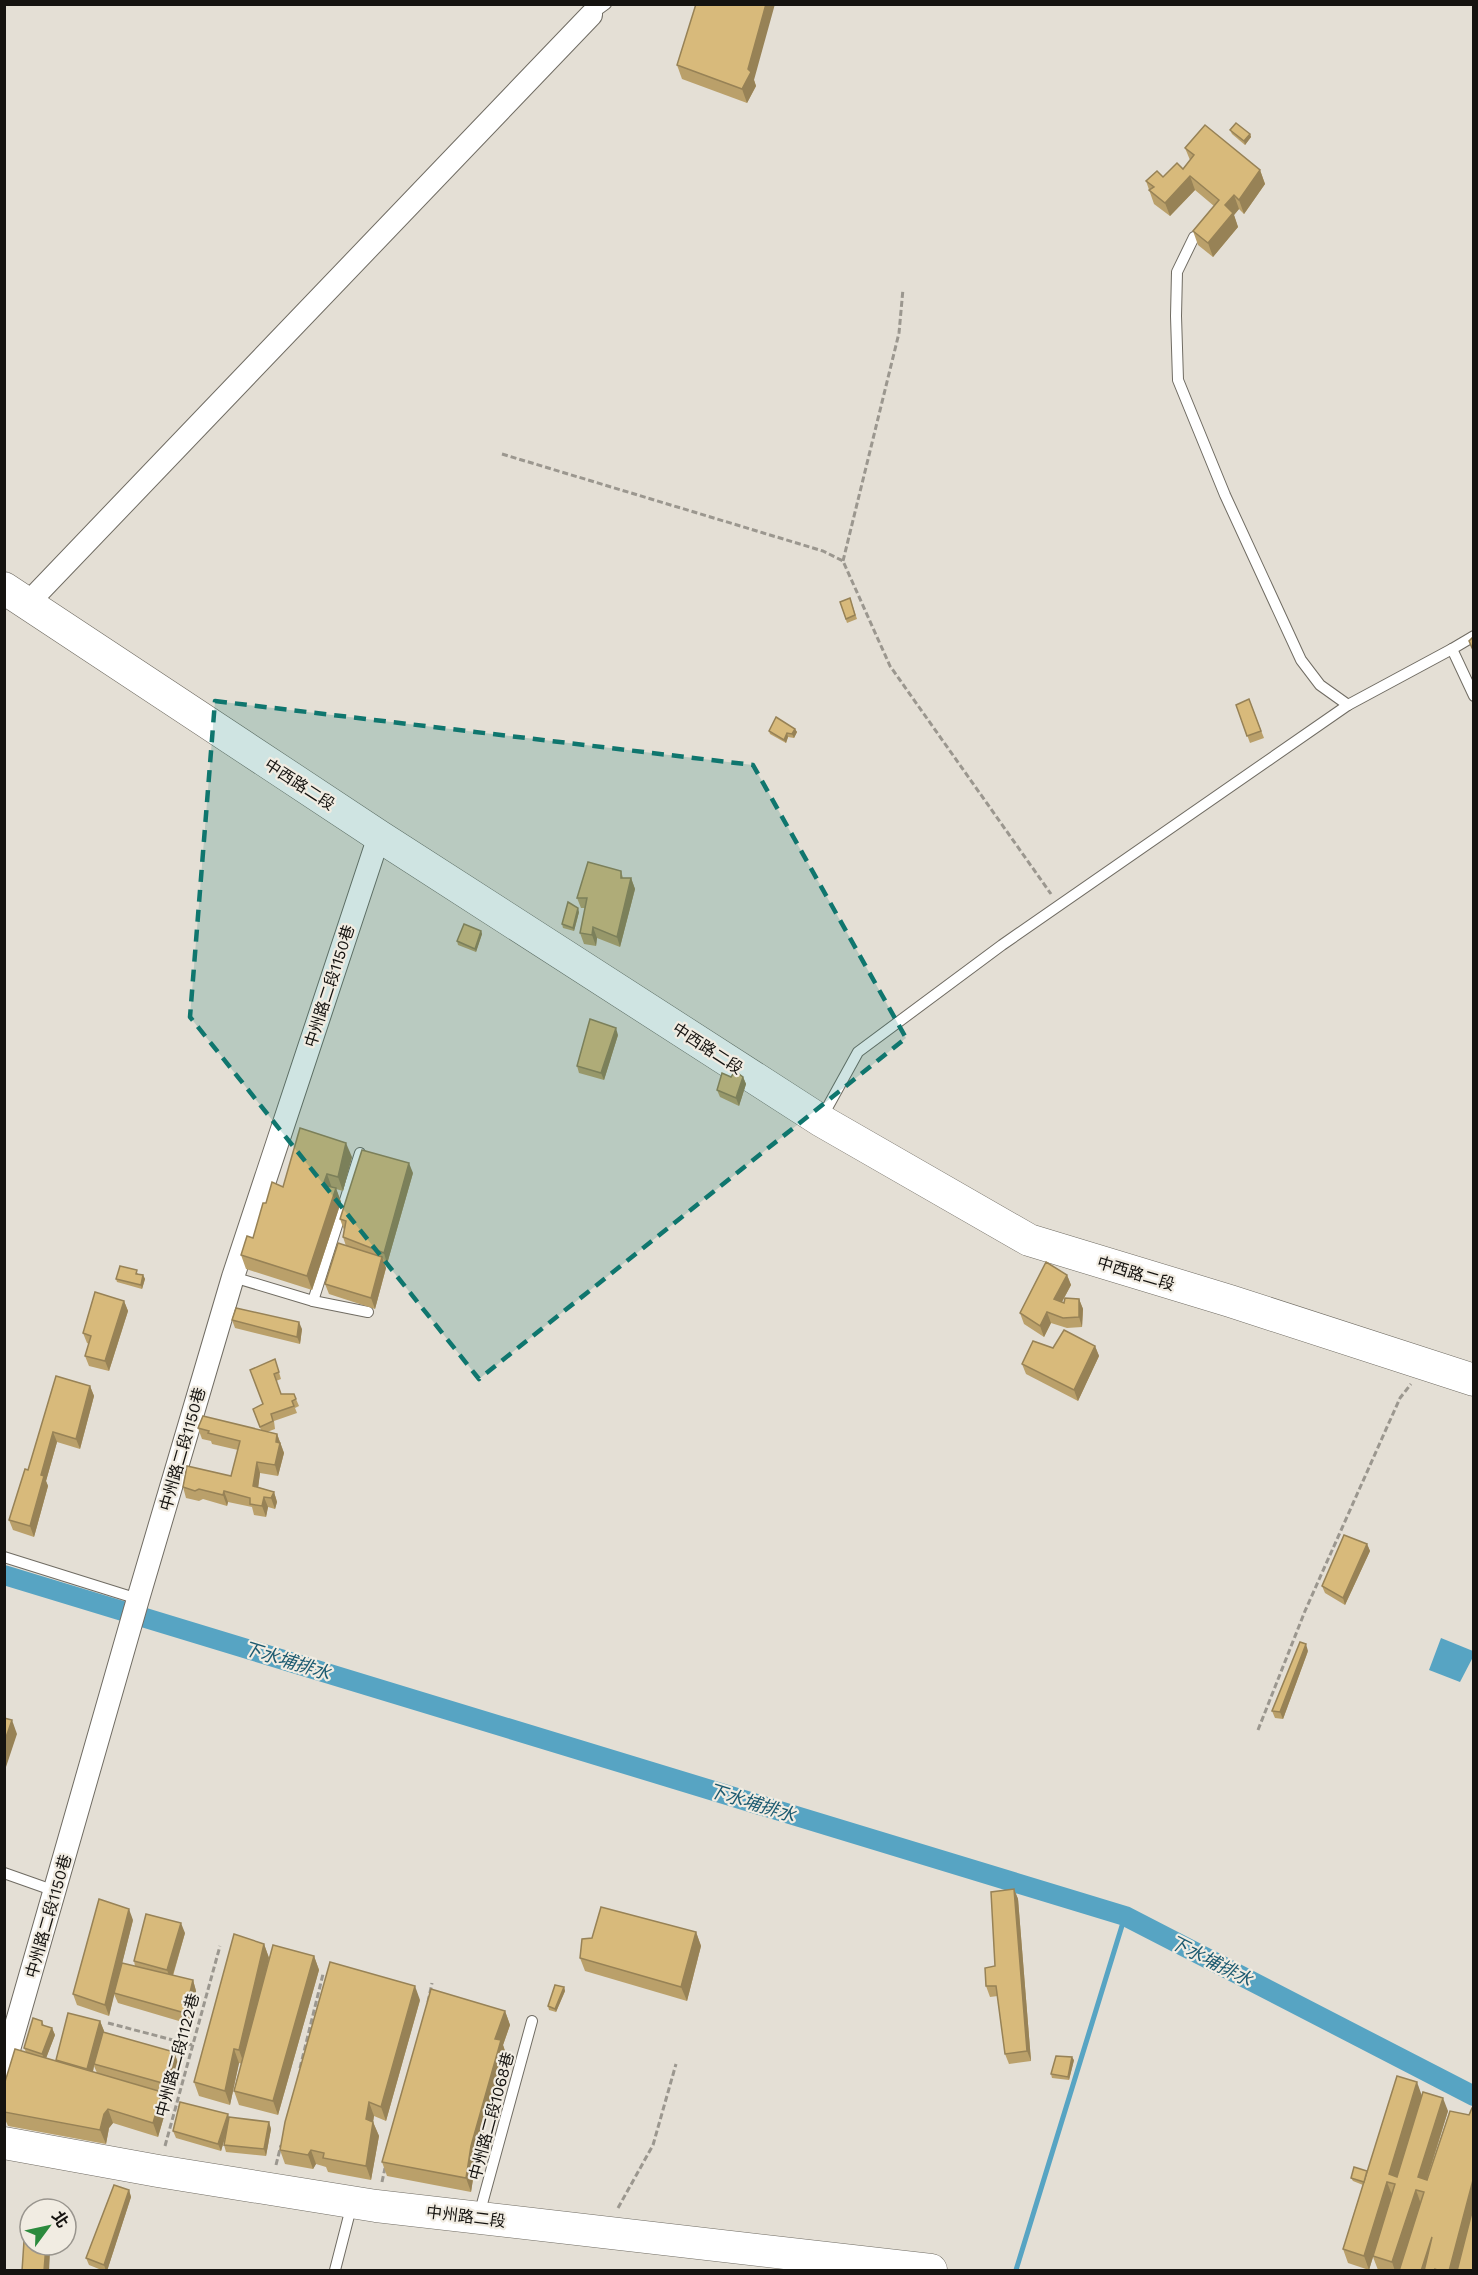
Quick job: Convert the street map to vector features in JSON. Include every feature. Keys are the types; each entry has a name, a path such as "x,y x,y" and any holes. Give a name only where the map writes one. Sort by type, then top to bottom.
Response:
{"street":[{"path":"16,596 599,10"},
{"name":"中西路二段","path":"16,596 379,836 820,1120 1029,1240 1230,1301 1473,1380"},
{"name":"中州路二段1150巷","path":"4,2067 233,1277 379,836"},
{"name":"中州路二段","path":"4,2143 270,2190 364,2204 931,2271"}],"lane":[{"path":"1194,237 1177,272 1178,380 1225,495 1301,660 1320,685 1348,705"},
{"path":"820,1120 858,1052 1059,905 1348,705 1452,650 1473,636"},
{"path":"1452,650 1473,696"},
{"path":"313,1301 360,1153"},
{"path":"233,1277 313,1301 368,1312"},
{"path":"4,1557 138,1599"},
{"path":"4,1873 55,1891"},
{"name":"中州路二段1068巷","path":"478,2218 532,2021"},
{"path":"335,2271 364,2204"}],"path":[{"path":"903,289 899,333 843,561 890,666 1059,905"},
{"path":"502,454 823,551 843,561"},
{"path":"1258,1730 1305,1611 1400,1398 1427,1365"},
{"name":"中州路二段1122巷","path":"158,2171 220,1946"},
{"path":"298,2076 323,1974"},
{"path":"427,2006 432,1983"},
{"path":"108,2023 192,2045"},
{"path":"601,2232 625,2198 653,2145 676,2064"},
{"path":"270,2190 281,2144"},
{"path":"364,2204 387,2161"}],"highlighted area":[{"path":"215,701 753,765 906,1038 479,1379 190,1017"}],"water":[{"path":"1441,1638 1473,1651 1473,1657 1460,1682 1429,1670"}],"building":[{"path":"696,4 766,4 748,69 751,72 742,89 677,65"},
{"path":"1236,123 1250,134 1244,141 1230,130"},
{"path":"1205,125 1260,170 1239,200 1234,195 1225,205 1233,213 1208,243 1193,231 1219,200 1190,176 1165,203 1149,190 1154,187 1146,181 1157,171 1163,177 1177,163 1183,169 1194,155 1185,148"},
{"path":"850,598 855,615 846,619 840,602"},
{"path":"1473,637 1473,650 1469,641"},
{"path":"1249,699 1261,731 1247,736 1236,705"},
{"path":"776,717 795,729 792,734 787,733 784,740 769,731"},
{"path":"588,862 621,871 621,878 631,878 617,937 593,927 592,935 580,933 587,898 577,898"},
{"path":"568,902 578,908 573,928 562,924"},
{"path":"464,924 481,931 475,949 457,941"},
{"path":"590,1019 616,1028 601,1073 577,1066"},
{"path":"735,1071 743,1077 736,1098 717,1090 722,1073 731,1077"},
{"path":"300,1128 346,1143 338,1177 327,1174 323,1185 336,1188 307,1276 241,1255 247,1236 253,1238 272,1182 283,1187"},
{"path":"362,1150 409,1163 384,1253 343,1237 346,1221 340,1219"},
{"path":"338,1243 382,1257 371,1298 325,1284"},
{"path":"1046,1262 1067,1275 1054,1299 1064,1303 1065,1298 1079,1299 1079,1317 1063,1318 1047,1312 1040,1326 1020,1313"},
{"path":"120,1266 137,1270 136,1274 143,1275 141,1285 116,1279"},
{"path":"95,1292 124,1301 105,1361 85,1356 91,1336 83,1333"},
{"path":"236,1308 299,1322 297,1337 232,1320"},
{"path":"1064,1330 1095,1346 1074,1390 1022,1364 1033,1341 1053,1348"},
{"path":"275,1359 279,1372 274,1374 281,1394 294,1394 296,1399 292,1401 294,1406 271,1414 273,1421 260,1427 253,1409 263,1404 250,1370"},
{"path":"56,1376 90,1386 76,1439 53,1432 30,1526 9,1520 25,1469 28,1470"},
{"path":"203,1416 277,1434 276,1442 280,1443 275,1465 257,1462 253,1486 274,1492 271,1498 264,1497 262,1506 250,1504 250,1498 224,1491 223,1495 183,1487 187,1466 231,1476 240,1441 208,1433 209,1431 198,1428"},
{"path":"1344,1535 1367,1544 1343,1598 1322,1586"},
{"path":"1300,1642 1306,1644 1280,1712 1272,1711"},
{"path":"4,1718 12,1720 4,1743"},
{"path":"1014,1889 1027,2051 1005,2054 996,1986 986,1986 985,1968 995,1966 991,1892"},
{"path":"99,1899 129,1909 105,2005 73,1994"},
{"path":"601,1907 696,1932 681,1987 580,1958 582,1939 592,1938"},
{"path":"146,1914 181,1923 167,1970 134,1961"},
{"path":"234,1934 264,1944 239,2050 234,2049 225,2091 194,2082"},
{"path":"273,1945 314,1956 273,2101 234,2091"},
{"path":"330,1962 415,1986 381,2107 369,2102 366,2119 373,2122 366,2166 323,2158 324,2153 311,2150 308,2155 280,2150 285,2122"},
{"path":"122,1963 193,1980 185,2013 114,1993"},
{"path":"555,1985 564,1987 555,2009 548,2006"},
{"path":"431,1989 505,2011 495,2039 501,2040 471,2146 466,2178 382,2162"},
{"path":"68,2013 100,2021 87,2069 56,2060"},
{"path":"33,2018 42,2021 42,2025 52,2028 42,2054 24,2048"},
{"path":"103,2032 174,2052 166,2084 94,2064"},
{"path":"15,2049 162,2092 153,2123 108,2109 104,2114 100,2130 4,2112 4,2085"},
{"path":"1056,2056 1072,2057 1068,2077 1051,2074"},
{"path":"1397,2076 1417,2082 1389,2174 1397,2177 1423,2092 1443,2098 1418,2177 1427,2180 1450,2111 1469,2115 1473,2108 1473,2180 1449,2271 1435,2269 1435,2271 1424,2271 1432,2237 1421,2271 1399,2271 1424,2192 1416,2190 1392,2262 1373,2256 1395,2184 1387,2182 1364,2256 1343,2249"},
{"path":"180,2102 228,2114 218,2144 173,2131"},
{"path":"229,2117 269,2122 264,2149 224,2145"},
{"path":"1354,2167 1367,2171 1364,2182 1351,2178"},
{"path":"114,2185 129,2190 104,2265 86,2258"},
{"path":"1473,2208 1473,2271 1457,2271"},
{"path":"23,2257 45,2257 44,2271 22,2271"}],"waterway":[{"name":"下水埔排水","path":"4,1575 1125,1916 1474,2096"},
{"path":"1016,2270 1125,1916"}]}
